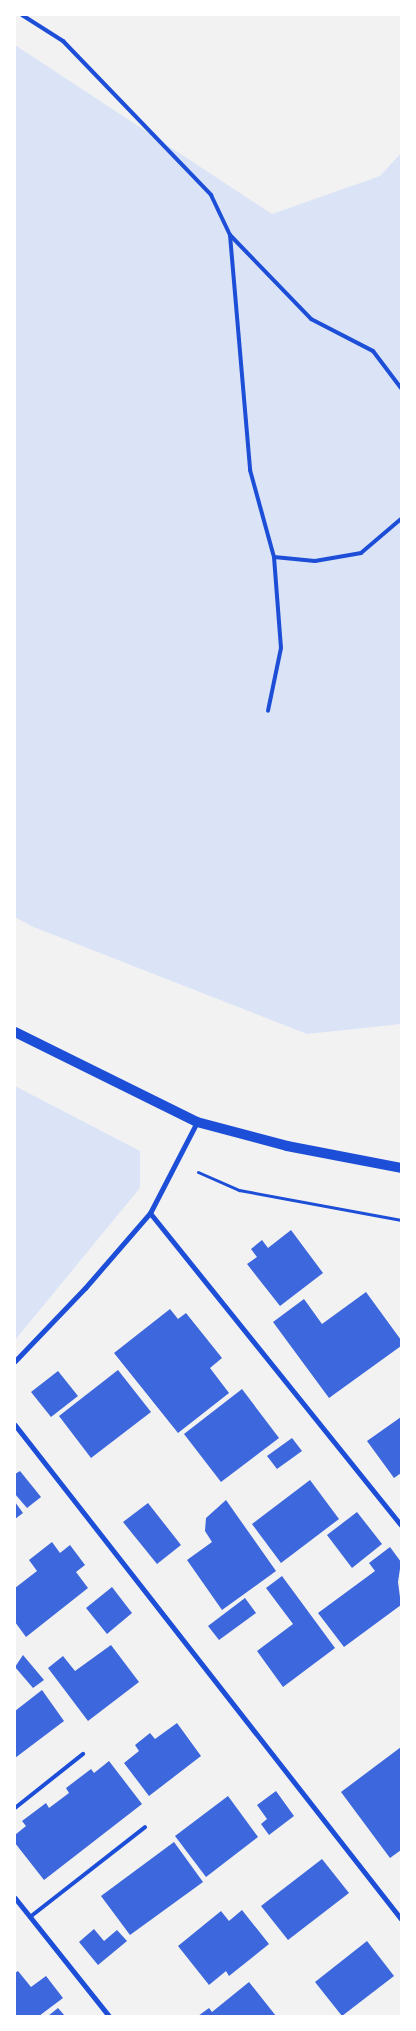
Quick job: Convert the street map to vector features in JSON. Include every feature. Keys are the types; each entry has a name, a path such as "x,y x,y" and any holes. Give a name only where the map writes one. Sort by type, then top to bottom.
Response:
{"main road":[{"path":"15,1032 197,1122 287,1146 401,1168"}],"street":[{"path":"15,1361 85,1288 150,1213 197,1122"},
{"path":"150,1213 401,1526"},
{"path":"15,1425 401,1918"},
{"path":"15,1898 109,2016"}],"lane":[{"path":"22,15 62,41 211,195 230,235 311,319 373,351 401,388"},
{"path":"230,235 250,470 274,556 281,648 268,711"},
{"path":"274,556 315,561 361,553 401,519"},
{"path":"15,1808 83,1754"},
{"path":"30,1917 145,1827"}],"path":[{"path":"176,1163 239,1190 401,1220"}],"shaded area":[{"path":"15,45 272,214 380,176 401,153 401,1024 307,1034 31,926 15,917"},
{"path":"15,1086 140,1151 140,1188 15,1340"}],"building":[{"path":"291,1230 323,1273 280,1306 247,1264 257,1257 251,1249 262,1240 268,1248"},
{"path":"366,1292 401,1340 401,1346 329,1398 273,1322 304,1299 322,1324"},
{"path":"170,1309 178,1319 186,1313 222,1358 210,1368 229,1393 178,1433 114,1353"},
{"path":"118,1370 151,1412 91,1458 59,1416"},
{"path":"58,1371 78,1396 51,1417 31,1392"},
{"path":"242,1389 279,1438 221,1482 184,1434"},
{"path":"401,1417 401,1473 394,1478 367,1441"},
{"path":"292,1438 302,1451 277,1469 267,1456"},
{"path":"20,1471 41,1497 27,1508 15,1494 15,1474"},
{"path":"310,1480 339,1519 281,1563 252,1524"},
{"path":"226,1500 276,1571 222,1610 187,1560 212,1542 205,1531 206,1518"},
{"path":"15,1502 23,1513 15,1519"},
{"path":"148,1503 181,1545 157,1564 123,1522"},
{"path":"357,1512 382,1544 352,1568 327,1535"},
{"path":"52,1542 60,1553 70,1545 85,1565 76,1572 88,1588 26,1637 15,1622 15,1588 37,1571 29,1560"},
{"path":"390,1547 401,1562 398,1582 401,1605 344,1647 318,1613 375,1571 369,1563"},
{"path":"282,1576 335,1648 283,1687 257,1651 293,1624 266,1588"},
{"path":"112,1587 132,1613 107,1634 86,1608"},
{"path":"245,1598 256,1613 219,1640 208,1626"},
{"path":"111,1645 139,1682 88,1721 48,1668 63,1656 75,1671"},
{"path":"23,1655 44,1680 33,1688 15,1667"},
{"path":"42,1690 64,1721 15,1758 15,1711"},
{"path":"177,1723 201,1756 149,1796 124,1763 139,1751 135,1745 150,1733 155,1739"},
{"path":"401,1747 401,1850 390,1858 341,1792"},
{"path":"109,1761 142,1804 44,1880 15,1843 15,1835 26,1826 22,1821 46,1803 49,1808 69,1793 66,1788 91,1769 94,1773"},
{"path":"276,1791 294,1816 269,1835 261,1824 267,1819 257,1805"},
{"path":"228,1796 258,1837 206,1877 175,1836"},
{"path":"174,1842 203,1882 130,1935 101,1896"},
{"path":"322,1859 349,1893 288,1940 261,1906"},
{"path":"242,1910 269,1944 229,1976 226,1971 209,1985 178,1946 221,1911 229,1921"},
{"path":"94,1929 104,1941 117,1930 127,1941 98,1965 79,1942"},
{"path":"367,1941 394,1976 342,2016 315,1982"},
{"path":"18,1971 31,1987 46,1976 63,1998 39,2016 15,2016 15,1973"},
{"path":"249,1982 276,2016 198,2016 209,2008 212,2012"},
{"path":"58,2008 65,2016 48,2016"}]}
